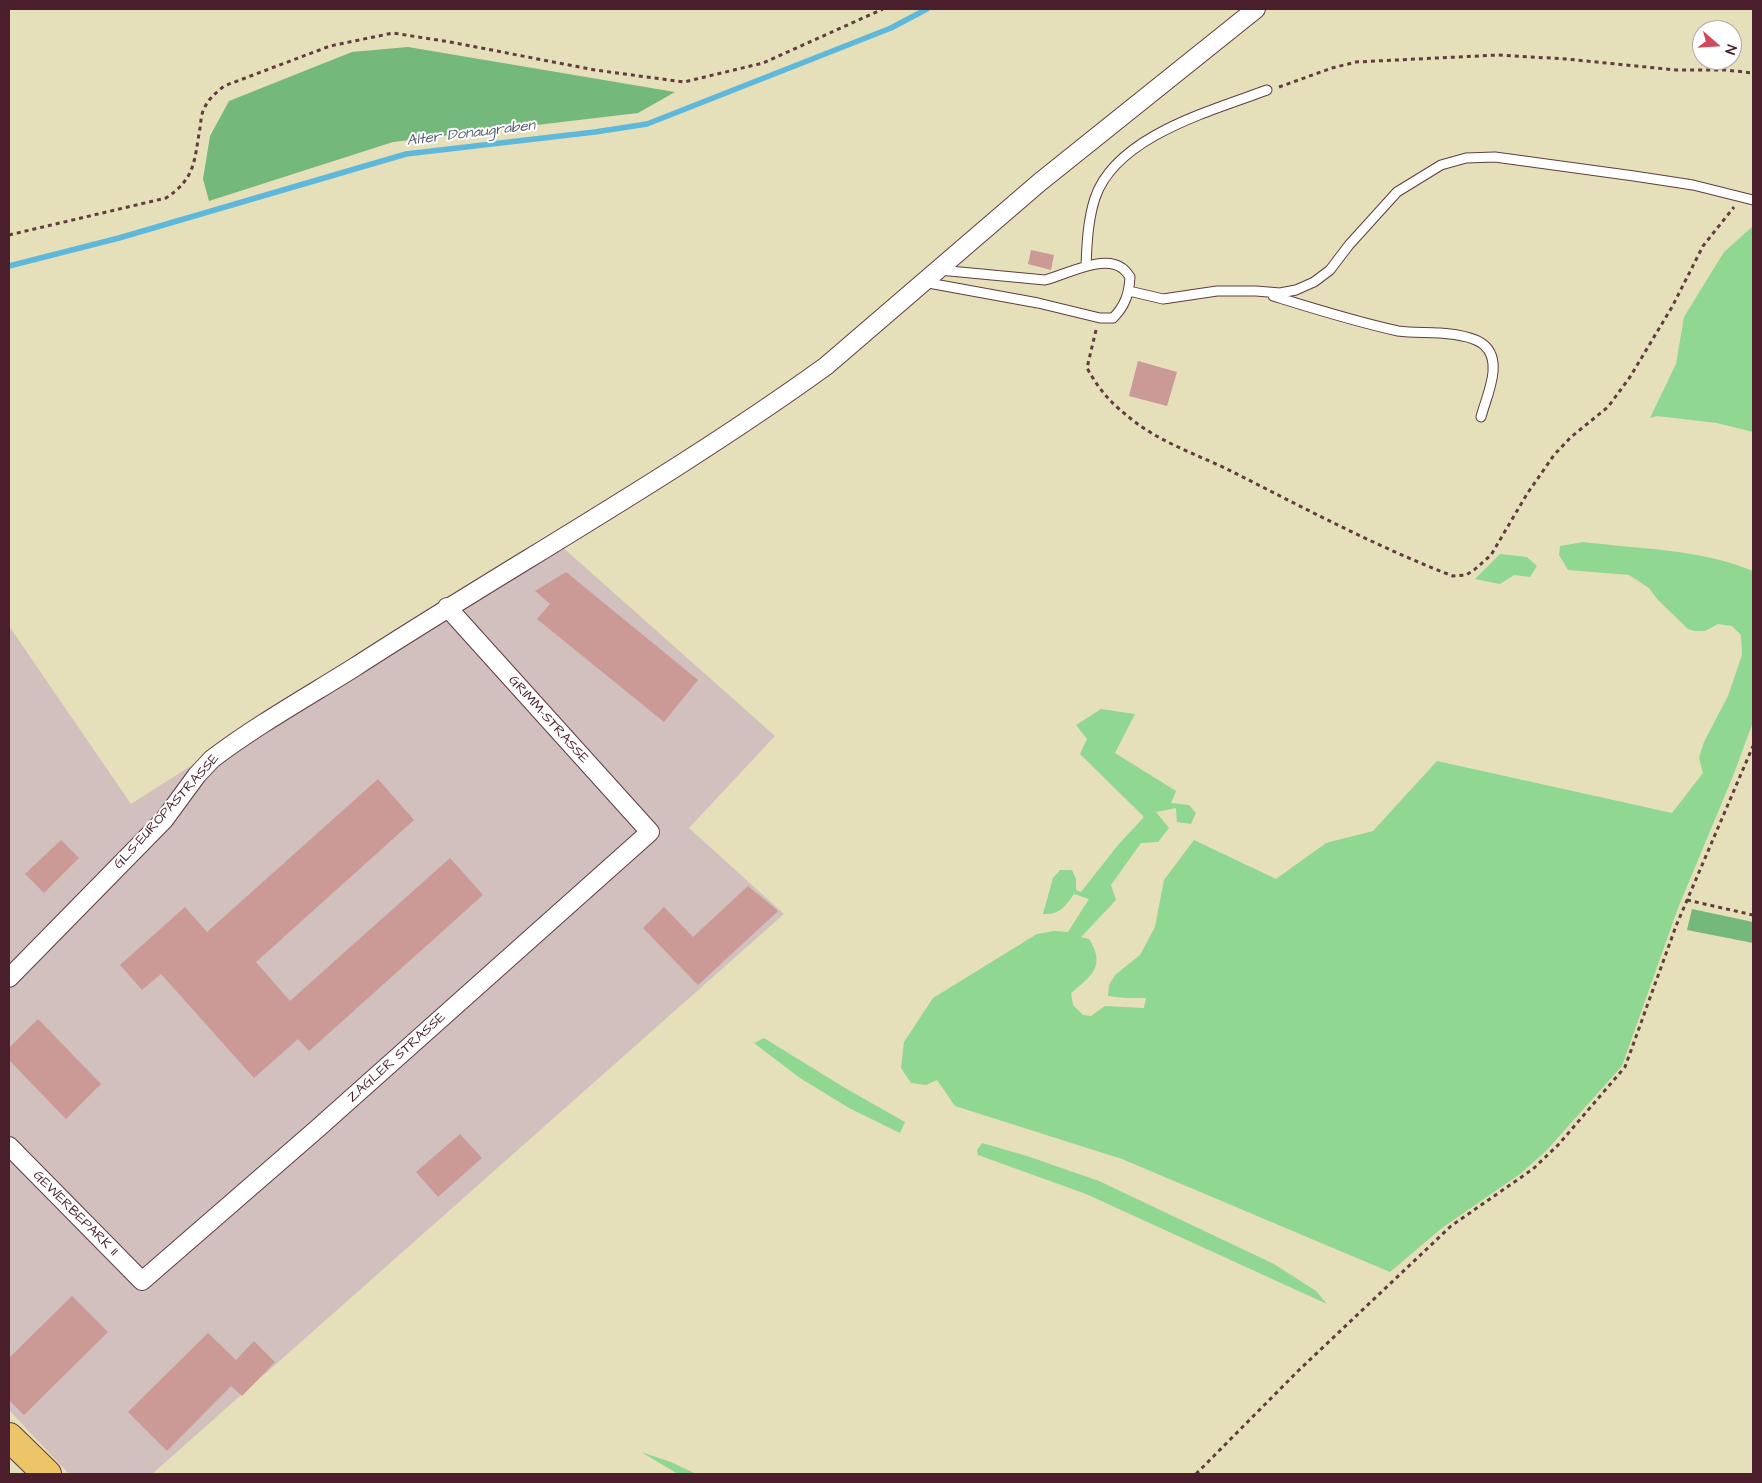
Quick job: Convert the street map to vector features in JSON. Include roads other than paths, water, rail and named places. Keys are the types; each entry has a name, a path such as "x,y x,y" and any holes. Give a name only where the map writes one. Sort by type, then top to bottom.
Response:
{"main road":[{"path":"9,1437 48,1474"}],"street":[{"name":"GLS-EUROPASTRASSE","path":"9,978 164,820 212,759 447,607 663,474 793,390 826,366 1040,182 1256,9"},
{"name":"GRIMM-STRASSE","path":"447,607 650,832"},
{"name":"ZAGLER STRASSE","path":"142,1281 317,1129 650,832"},
{"name":"GEWERBEPARK II","path":"9,1146 142,1281"}],"lane":[{"path":"1086,265 1088,228 1096,196 1107,174 1120,159 1141,143 1174,126 1267,90"},
{"path":"1130,291 1163,299 1217,291 1280,293 1296,290 1314,282 1330,270 1349,245 1397,192 1440,164 1466,158 1495,157 1634,176 1693,185 1753,200"},
{"path":"923,282 1038,303 1100,318 1113,318 1121,310 1130,291 1130,277 1122,267 1110,263 1086,265 1061,276 1045,280 937,270"},
{"path":"1256,291 1400,331 1450,334 1473,339 1484,345 1491,355 1493,368 1491,387 1484,404 1482,417"}],"waterway":[{"name":"Alter Donaugraben","path":"9,266 119,238 406,154 595,132 647,124 891,28 927,9"}]}
